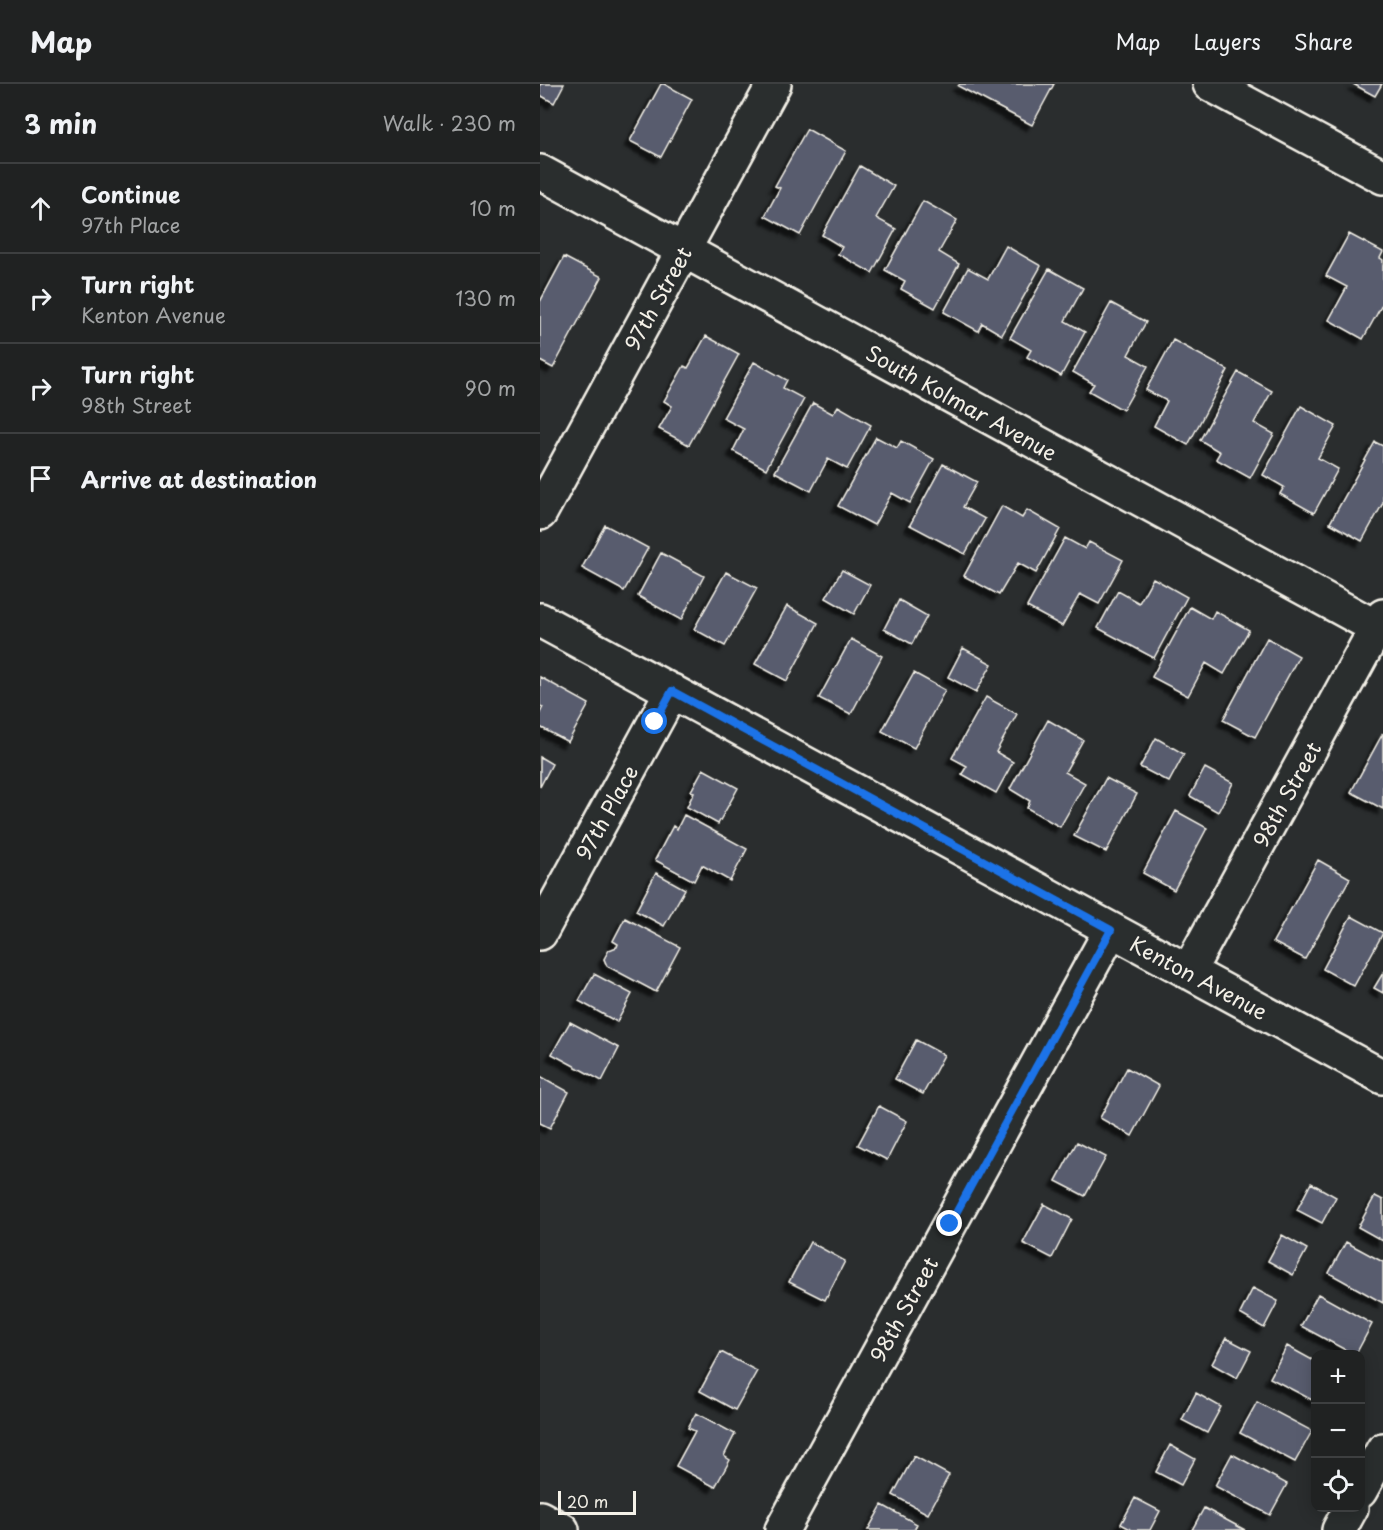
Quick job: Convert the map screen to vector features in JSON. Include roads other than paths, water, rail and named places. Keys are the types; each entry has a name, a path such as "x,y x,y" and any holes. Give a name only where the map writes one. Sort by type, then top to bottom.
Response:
{"street":[{"name":"97th Street","path":"540,513 774,84"},
{"path":"1210,84 1383,177"},
{"name":"South Kolmar Avenue","path":"540,172 1381,625"},
{"name":"Kenton Avenue","path":"540,620 1383,1077"},
{"name":"98th Street","path":"1188,972 1381,625"},
{"name":"97th Place","path":"540,933 672,691"},
{"name":"98th Street","path":"782,1530 1111,930"},
{"path":"1365,1482 1383,1449"},
{"path":"1339,1530 1350,1512"},
{"path":"540,1518 562,1530"}]}
